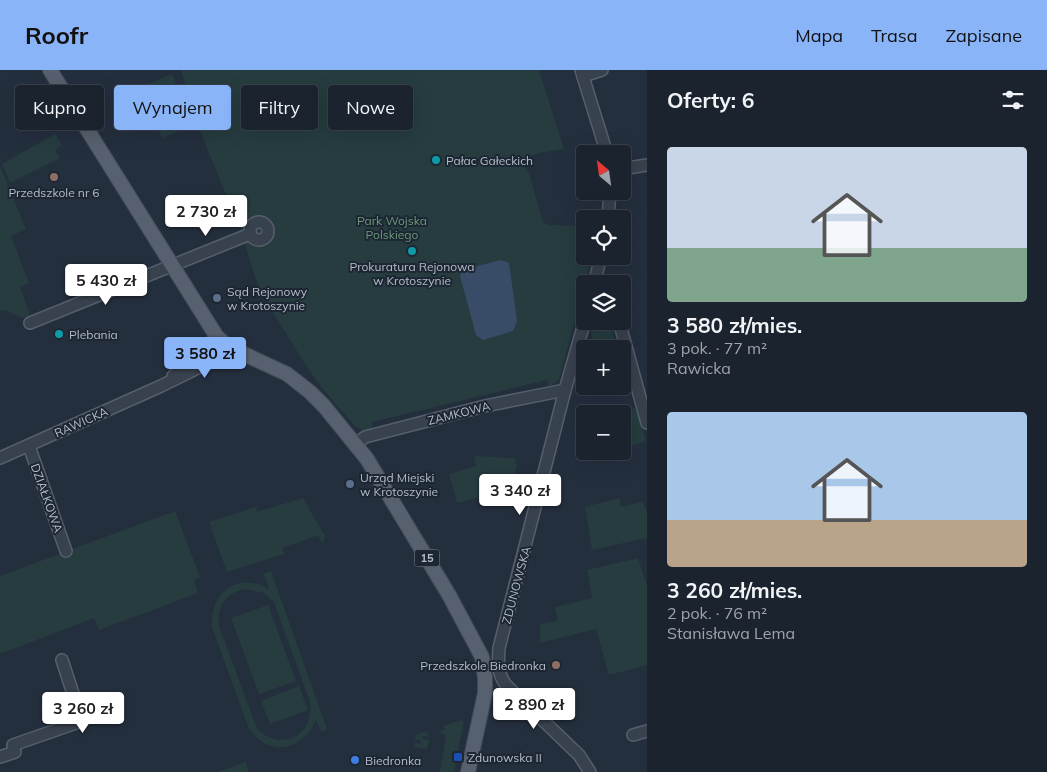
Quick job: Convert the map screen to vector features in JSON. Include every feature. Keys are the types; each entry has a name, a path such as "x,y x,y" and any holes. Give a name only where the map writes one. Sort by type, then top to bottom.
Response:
{"main road":[{"name":"15","path":"50,70 217,337 229,347 287,374 299,382 324,406 356,444 382,482 475,642 483,661 486,678 485,693 468,772"}],"street":[{"path":"602,70 582,73 604,145"},
{"path":"631,168 647,165"},
{"path":"30,323 250,234"},
{"name":"ZDUNOWSKA","path":"582,330 499,648 498,666 501,676 510,689 579,756 590,772"},
{"path":"621,330 647,423"},
{"name":"RAWICKA","path":"162,386 217,337"},
{"name":"RAWICKA","path":"0,458 162,386 220,357 229,347"},
{"name":"ZAMKOWA","path":"356,444 365,437 485,406 565,390"},
{"name":"DZIAŁKOWA","path":"29,446 66,551"},
{"path":"0,757 15,752 13,745 82,721 62,660"},
{"path":"633,735 647,731"}],"green space":[{"name":"Park Wojska Polskiego","path":"181,70 539,70 564,149 539,153 524,158 524,166 530,176 542,220 547,225 576,226 576,265 590,265 587,275 576,275 576,316 559,380 549,387 547,380 372,422 373,430 364,431 354,425 322,388 307,367 260,292 240,229 200,130 231,130 231,85 186,85"},
{"path":"172,74 177,85 146,85"},
{"path":"159,130 181,130 162,138"},
{"path":"55,134 62,145 55,150 60,158 10,183 2,164"},
{"path":"0,166 26,229 11,236 29,283 20,287 30,315 22,318 6,310 0,311"},
{"path":"593,330 612,330 615,340 591,340"},
{"path":"637,408 646,441 631,446 631,409"},
{"path":"474,456 515,458 515,463 517,464 510,492 502,492 457,503 449,474 476,466"},
{"path":"303,498 325,536 324,541 321,542 319,535 282,548 284,554 227,572 209,522 256,507 257,512"},
{"path":"619,498 621,507 642,502 647,512 647,538 592,550 585,507"},
{"path":"175,511 200,577 194,580 198,593 99,630 94,618 0,654 0,576"},
{"path":"638,558 647,586 647,665 609,675 596,629 540,643 540,624 558,621 555,607 592,598 587,570"},
{"path":"271,571 327,729 321,732 316,720 303,739 285,747 266,744 249,729 212,627 212,615 215,604 221,595 228,588 237,584 258,584 269,589 264,574","holes":["245,589 264,593 274,602 310,702 310,714 302,732 286,740 266,736 257,729 219,626 218,619 221,607 232,594"]},
{"path":"268,605 296,681 259,694 231,618"},
{"path":"299,686 308,710 270,724 261,701"},
{"path":"461,720 464,721 454,772 440,772 446,735 438,732 445,729 444,726"},
{"path":"424,732 428,733 429,737 423,736 422,739 429,740 427,749 414,747 414,743 421,744 421,741 415,739 416,735"},
{"path":"246,762 249,772 217,772"}],"water":[{"path":"501,260 509,263 517,321 513,331 483,340 476,335 460,276 462,271 466,269"}],"place":[{"name":"Pałac Gałeckich","path":"436,160"},
{"name":"Przedszkole nr 6","path":"54,177"},
{"name":"Prokuratura Rejonowa w Krotoszynie","path":"412,251"},
{"name":"Sąd Rejonowy w Krotoszynie","path":"217,298"},
{"name":"Plebania","path":"59,334"},
{"name":"Urząd Miejski w Krotoszynie","path":"350,484"},
{"name":"Przedszkole Biedronka","path":"556,665"},
{"name":"Zdunowska II","path":"458,757"},
{"name":"Biedronka","path":"355,760"}]}
